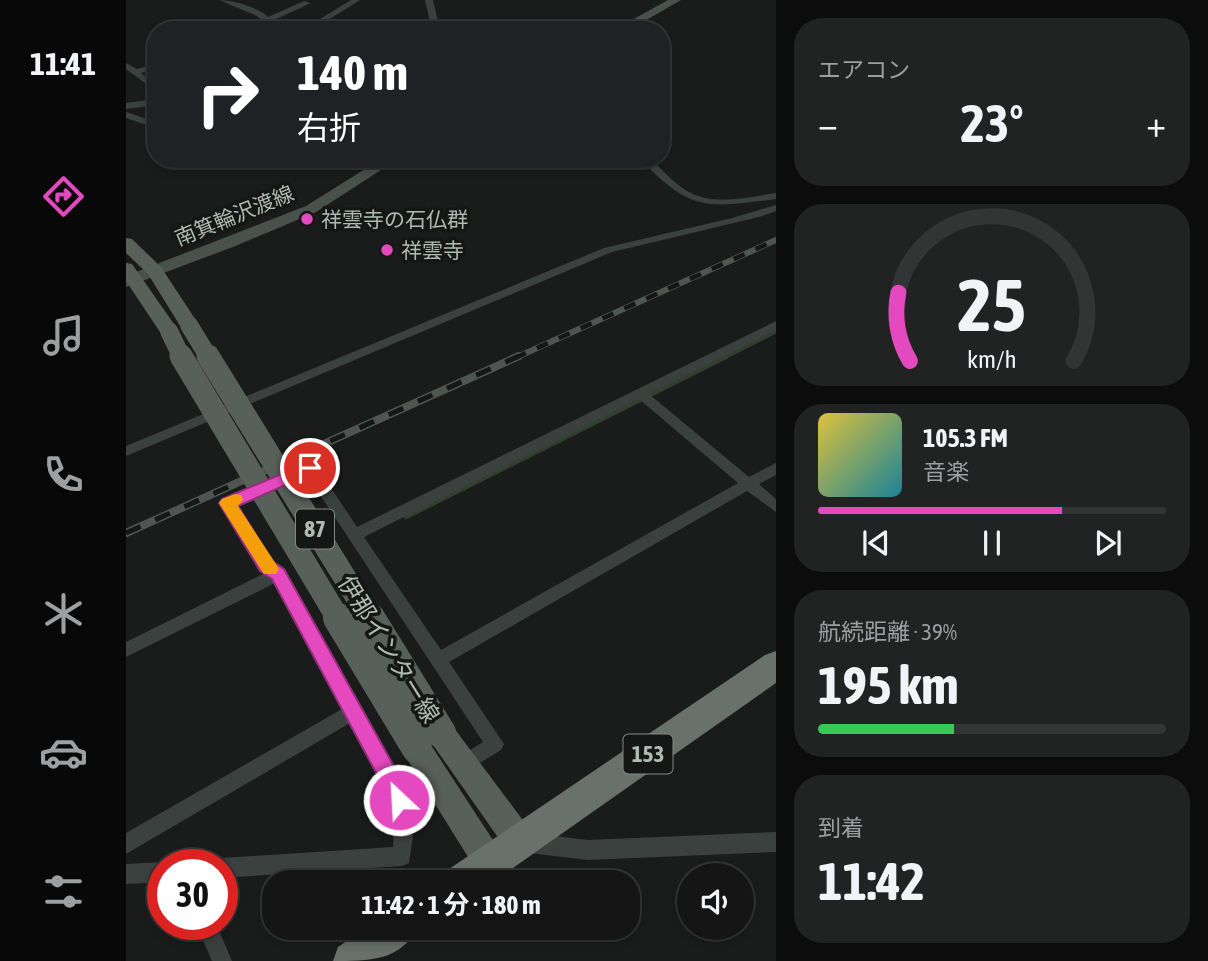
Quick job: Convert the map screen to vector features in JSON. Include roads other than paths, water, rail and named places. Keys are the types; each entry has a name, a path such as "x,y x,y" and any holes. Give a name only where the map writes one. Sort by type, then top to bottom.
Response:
{"highway":[{"name":"153","path":"478,870 776,665"},
{"path":"352,961 381,940"}],"main road":[{"path":"638,21 676,0"},
{"name":"南箕輪沢渡線","path":"129,276 155,271 311,209 377,168"},
{"name":"伊那インター線","path":"126,243 155,271 179,328 187,367 449,772 520,842"},
{"name":"伊那インター線","path":"129,276 179,328"},
{"name":"伊那インター線","path":"449,772 474,870"}],"street":[{"path":"223,0 260,14 267,21"},
{"path":"321,21 356,0"},
{"path":"429,0 433,21"},
{"path":"277,21 306,3"},
{"path":"126,65 147,81"},
{"path":"137,72 147,69"},
{"path":"126,106 147,103"},
{"path":"126,115 147,122"},
{"path":"655,168 673,184 697,198 720,201 776,196"},
{"path":"126,451 608,250 649,236 696,230 776,208"},
{"path":"356,534 644,396 776,325"},
{"path":"644,396 776,507"},
{"path":"238,867 402,856 405,836 399,800 398,793 278,574 266,566 228,503 310,468 495,744 399,800"},
{"path":"440,659 776,468"},
{"path":"126,650 278,574"},
{"path":"126,844 353,712"},
{"path":"520,842 588,850 776,842"},
{"path":"126,874 147,873"},
{"path":"213,940 222,961"}],"waterway":[{"path":"723,358 776,331"},
{"path":"406,517 727,356"}],"railway":[{"path":"515,358 776,240"},
{"path":"126,533 519,356"}],"place":[{"name":"祥雲寺の石仏群","path":"307,219"},
{"name":"祥雲寺","path":"387,250"}]}
